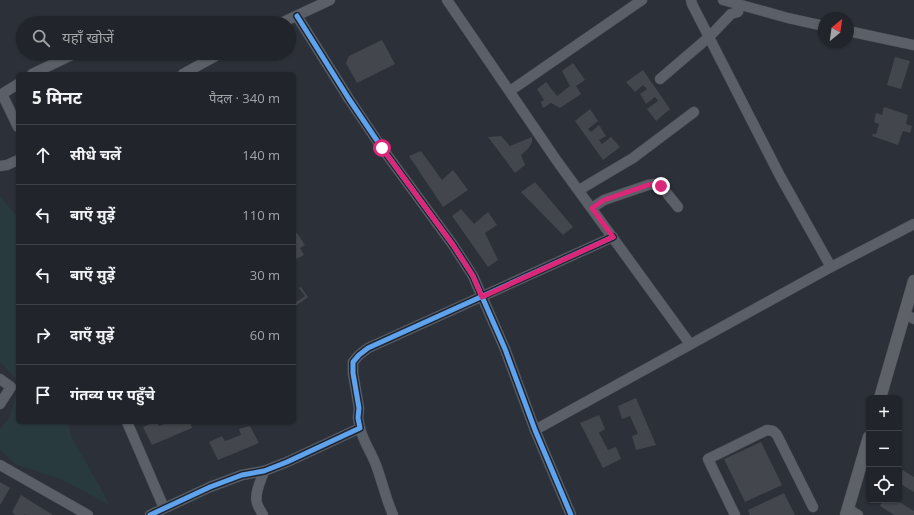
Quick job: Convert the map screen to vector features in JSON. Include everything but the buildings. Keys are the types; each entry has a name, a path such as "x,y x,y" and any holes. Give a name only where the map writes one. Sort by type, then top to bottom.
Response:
{"main road":[{"path":"881,395 909,316 914,281"},
{"path":"851,513 866,450"}],"street":[{"path":"330,0 297,16 349,99 382,148 453,245 473,276 505,349 535,430 571,515"},
{"path":"447,0 557,161 690,344"},
{"path":"510,92 642,0"},
{"path":"691,0 780,176 831,267"},
{"path":"723,0 818,25"},
{"path":"660,79 709,38 731,14 738,12 740,5"},
{"path":"854,32 914,45"},
{"path":"36,72 61,60"},
{"path":"187,72 208,60"},
{"path":"16,85 2,94 16,123"},
{"path":"579,190 632,158 694,112"},
{"path":"0,166 16,161"},
{"path":"592,208 604,200 655,184 661,186 678,207"},
{"path":"535,430 831,267 914,224"},
{"path":"393,515 376,464 362,436 358,418 359,408 353,373 353,362 368,348 613,237"},
{"path":"0,379 12,387 0,404"},
{"path":"128,424 164,508"},
{"path":"150,515 229,479 264,471 288,462 360,428"},
{"path":"735,515 708,459 767,430 773,431 777,434 812,507"},
{"path":"0,465 88,515"},
{"path":"263,515 257,503 256,495 264,471"}],"shaded area":[{"path":"0,196 16,216 16,379 0,362"},
{"path":"16,393 16,424 68,424 71,436 110,505 60,479 15,464 0,449 0,429 10,417"}],"cycle path":[{"path":"297,16 349,99 382,148 453,245 473,276 505,349 535,430 571,515"},
{"path":"150,515 210,487 242,475 264,471 287,462 360,428 353,362 368,348 613,237"}],"route":[{"path":"382,148 453,245 473,276 482,297 613,237 592,208 604,200 648,185 655,184 661,186"}]}
